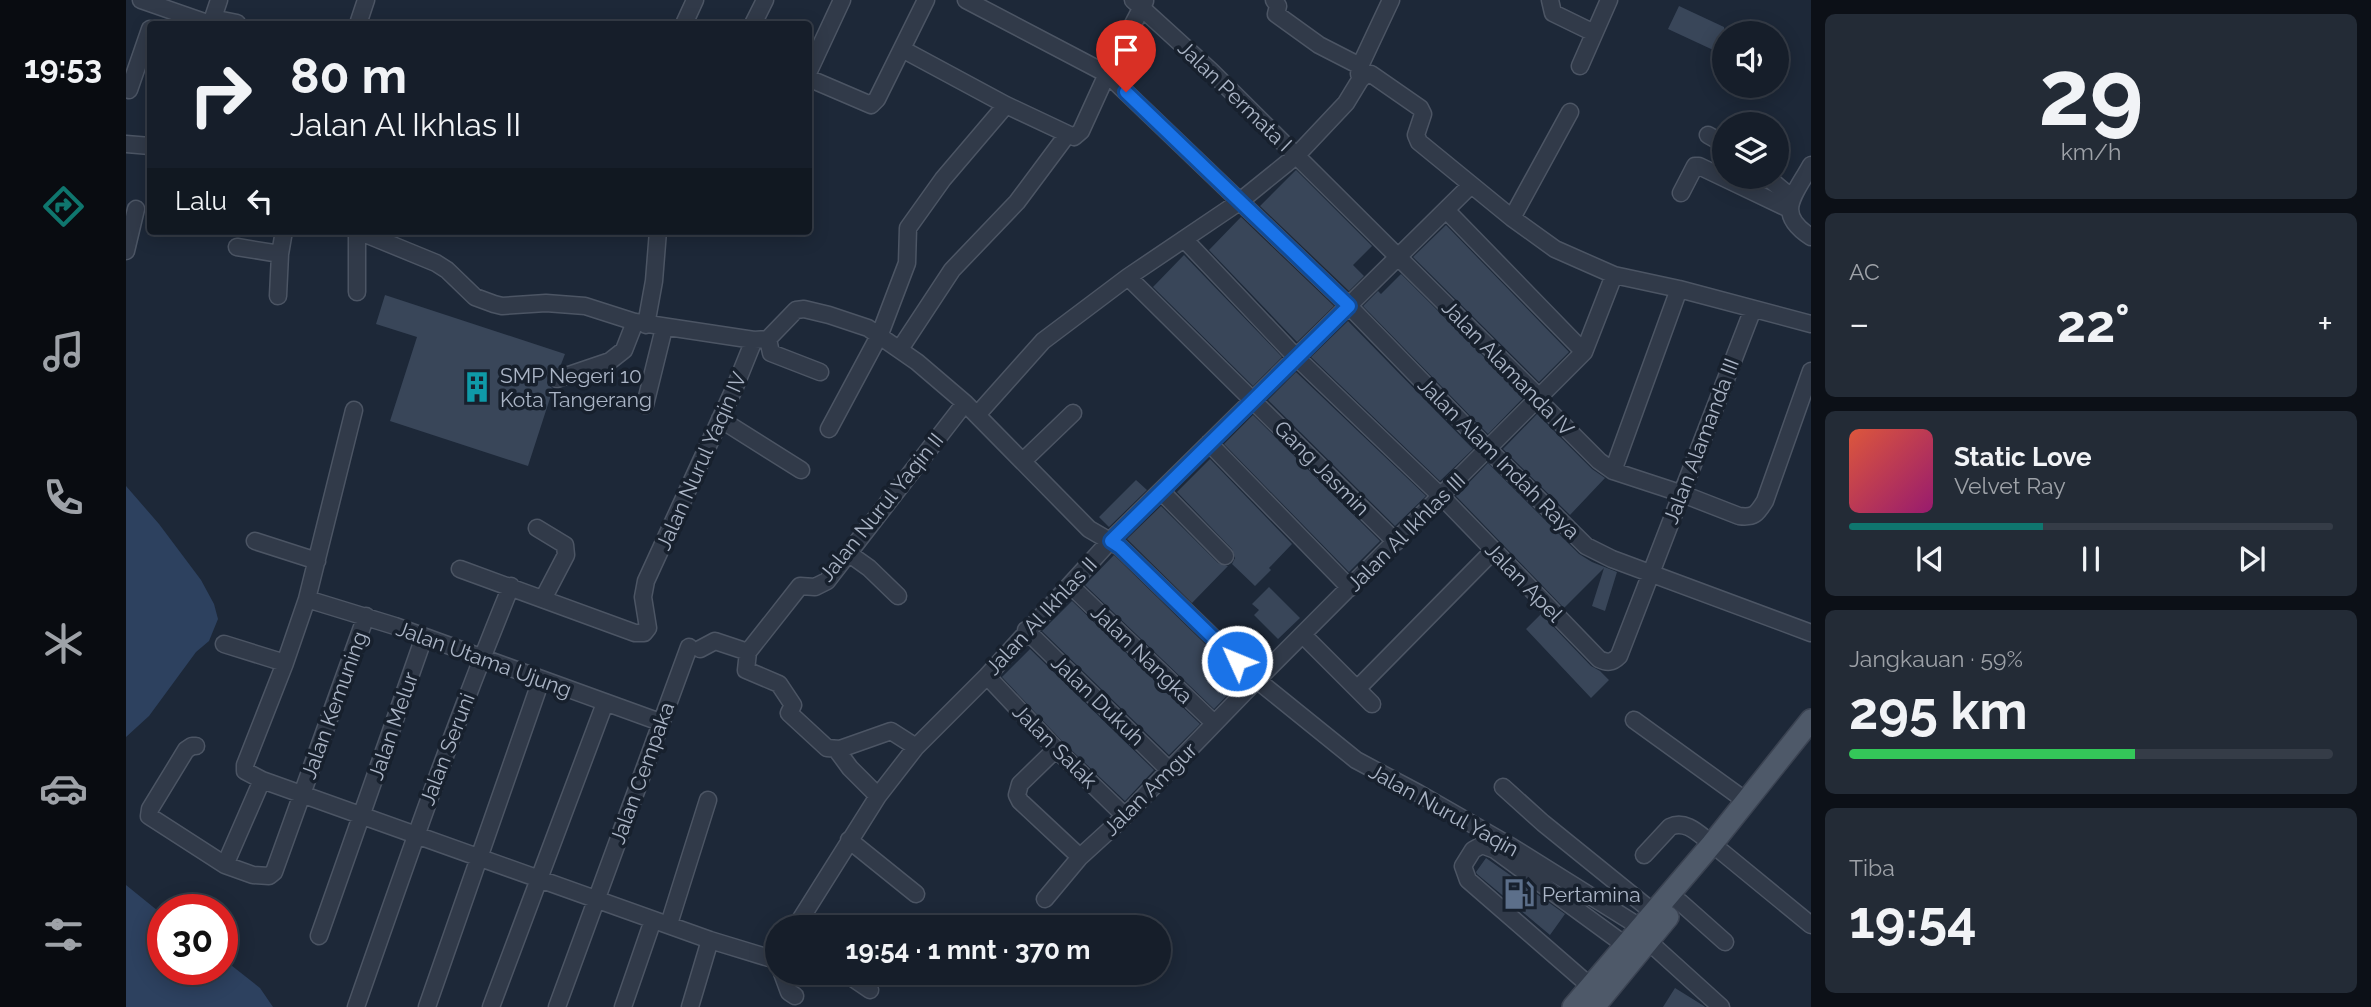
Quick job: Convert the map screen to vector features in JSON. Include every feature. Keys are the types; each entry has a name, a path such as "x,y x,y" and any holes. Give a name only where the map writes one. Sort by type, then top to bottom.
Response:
{"main road":[{"path":"1596,996 1625,945 1680,902 1746,801 1811,720"},
{"path":"1573,1007 1596,996 1647,927 1811,742"}],"street":[{"path":"141,0 159,6 182,20"},
{"path":"212,21 219,0"},
{"path":"359,21 366,0"},
{"path":"685,21 695,0"},
{"path":"754,21 765,0"},
{"path":"812,67 842,0"},
{"path":"812,78 871,106 877,99 926,0"},
{"path":"966,0 1107,74"},
{"path":"1274,0 1278,6 1276,14 1294,29 1362,73 1371,74 1420,108 1423,114 1416,135 1419,142 1512,218 1555,249 1614,275 1679,289 1811,324"},
{"path":"977,415 1043,341 1128,276 1239,202 1297,155 1346,103 1362,73 1391,0"},
{"path":"1550,0 1553,13 1594,33"},
{"path":"1580,66 1609,0"},
{"path":"900,349 952,270 1017,202 1073,135 1107,74 1140,3"},
{"name":"Jalan Permata I","path":"1140,3 1297,155"},
{"path":"153,21 159,6"},
{"path":"129,90 132,62 147,34"},
{"path":"902,50 1006,105 1073,135"},
{"name":"Jalan Alam Indah Raya","path":"1107,74 1349,306 1586,546 1598,553 1811,633"},
{"path":"829,429 880,334 907,263 908,228 943,179 1006,105"},
{"path":"1512,218 1570,111"},
{"path":"1708,135 1712,137"},
{"path":"126,144 147,146"},
{"name":"Jalan Alamanda IV","path":"1297,155 1539,397 1543,405 1599,461 1613,471 1739,516 1749,518 1757,515 1765,501 1811,371"},
{"path":"1791,203 1811,165"},
{"path":"1681,193 1691,171 1695,166 1699,166 1791,203"},
{"name":"Jalan Al Ikhlas II","path":"803,915 878,796 916,747 1111,541 1471,185"},
{"path":"1778,189 1791,203 1794,225 1811,237"},
{"path":"126,251 137,209"},
{"path":"1446,210 1584,352"},
{"path":"278,296 283,235"},
{"path":"356,292 357,235"},
{"path":"367,235 436,263 447,270 468,292 484,302 502,306 546,303 585,306 664,328 761,340 771,353 820,372"},
{"path":"557,379 610,361 624,350 641,323 654,281 658,235"},
{"name":"Jalan Apel","path":"1184,239 1297,358 1441,497 1599,659 1609,662"},
{"path":"237,247 280,254"},
{"name":"Jalan Al Ikhlas III","path":"1257,680 1584,352 1614,275"},
{"name":"Gang Jasmin","path":"1128,276 1396,542"},
{"path":"1613,471 1679,289"},
{"name":"Jalan Nurul Yaqin IV","path":"543,598 644,634 648,628 643,597 646,581 720,419 761,340 796,310 804,309 844,319 880,334"},
{"name":"Jalan Alamanda III","path":"1609,662 1619,656 1753,309"},
{"path":"645,405 664,328"},
{"name":"Jalan Nurul Yaqin","path":"880,334 900,349 961,409 977,415 1089,529 1120,547 1257,680 1356,760 1513,847 1647,927"},
{"name":"Jalan Nurul Yaqin II","path":"748,652 800,586 821,585 961,409"},
{"path":"354,410 307,598 245,771 262,780 597,900 765,957"},
{"path":"1023,461 1073,413"},
{"path":"720,419 801,470"},
{"path":"1209,443 1350,588"},
{"path":"1161,491 1225,556"},
{"path":"460,569 543,598 567,549 565,545 537,528"},
{"path":"255,541 317,561"},
{"path":"1357,688 1494,551"},
{"path":"848,553 869,568 898,596"},
{"name":"Jalan Nangka","path":"1070,584 1214,723"},
{"name":"Jalan Seruni","path":"356,1007 415,834 511,586"},
{"name":"Jalan Utama Ujung","path":"307,598 482,657 660,722"},
{"name":"Jalan Kemuning","path":"225,865 253,875 271,875 366,617"},
{"name":"Jalan Dukuh","path":"1026,630 1169,770"},
{"path":"1303,635 1372,704"},
{"name":"Jalan Melur","path":"319,936 424,637"},
{"name":"Jalan Cempaka","path":"557,1007 660,722 694,648 715,640 748,652"},
{"path":"225,644 285,663"},
{"path":"748,652 746,670 779,684 793,705 789,713 827,748 836,749 891,731 916,747"},
{"name":"Jalan Salak","path":"986,676 1125,816"},
{"path":"427,1007 541,680"},
{"name":"Jalan Amgur","path":"1045,899 1080,857 1125,816 1257,680"},
{"path":"491,1007 605,703"},
{"path":"1634,720 1746,801"},
{"path":"196,746 186,750 150,809 149,816 225,865 262,780"},
{"path":"836,749 850,768 878,796"},
{"path":"1056,749 1020,784 1017,795 1020,801 1080,857"},
{"path":"1503,787 1647,927 1721,1007"},
{"path":"623,1007 661,922 708,800"},
{"path":"1644,855 1670,827 1676,824 1687,827 1717,848 1811,925"},
{"path":"849,840 916,894"},
{"path":"1596,996 1468,880 1462,866 1473,850 1482,845 1495,850 1625,945"},
{"path":"1680,902 1725,942"},
{"path":"690,1007 710,940"},
{"path":"786,985 789,992 795,996"},
{"path":"863,985 870,990"}],"water":[{"path":"126,486 201,580 214,604 218,619 209,641 196,652 149,716 126,737"},
{"path":"126,885 147,902 147,985 238,985 238,971 260,988 273,1007 126,1007"}],"building":[{"path":"1679,6 1712,21 1712,49 1668,29"},
{"path":"1296,170 1372,246 1353,265 1364,276 1349,291 1260,206"},
{"path":"1241,217 1334,306 1297,342 1209,250"},
{"path":"1446,225 1569,352 1539,382 1413,257"},
{"path":"1184,255 1282,357 1253,386 1153,287"},
{"path":"1401,274 1524,397 1488,434 1363,306 1378,291 1381,294"},
{"name":"SMP Negeri 10 Kota Tangerang","path":"385,295 565,354 560,367 547,376 547,383 553,389 528,466 390,421 417,337 376,324"},
{"path":"1348,321 1473,449 1440,481 1311,357"},
{"path":"1296,372 1426,496 1395,526 1268,400"},
{"path":"1537,414 1592,469 1605,478 1570,515 1503,449"},
{"path":"1253,415 1380,541 1349,572 1224,444"},
{"path":"1210,459 1292,544 1255,586 1232,564 1235,558 1232,549 1177,492"},
{"path":"1488,463 1579,554 1617,572 1605,611 1592,606 1604,568 1564,608 1456,496"},
{"path":"1136,480 1147,490 1109,527 1099,517"},
{"path":"1161,506 1218,563 1228,566 1192,603 1127,539"},
{"path":"1114,555 1242,680 1214,709 1085,585"},
{"path":"1269,587 1300,618 1278,639 1254,615 1259,610 1252,604"},
{"path":"1072,601 1200,724 1169,755 1042,631"},
{"path":"1541,614 1591,666 1609,680 1591,698 1526,629"},
{"path":"1030,649 1154,770 1125,801 1063,742 1002,677"},
{"name":"Pertamina","path":"1486,858 1565,914 1550,935 1477,874"},
{"path":"1675,988 1704,1006 1705,1007 1663,1007"}],"place":[{"name":"SMP Negeri 10 Kota Tangerang","path":"477,387"},
{"name":"Pertamina","path":"1519,894"}],"route":[{"path":"1126,92 1349,306 1111,541 1237,661"}]}
